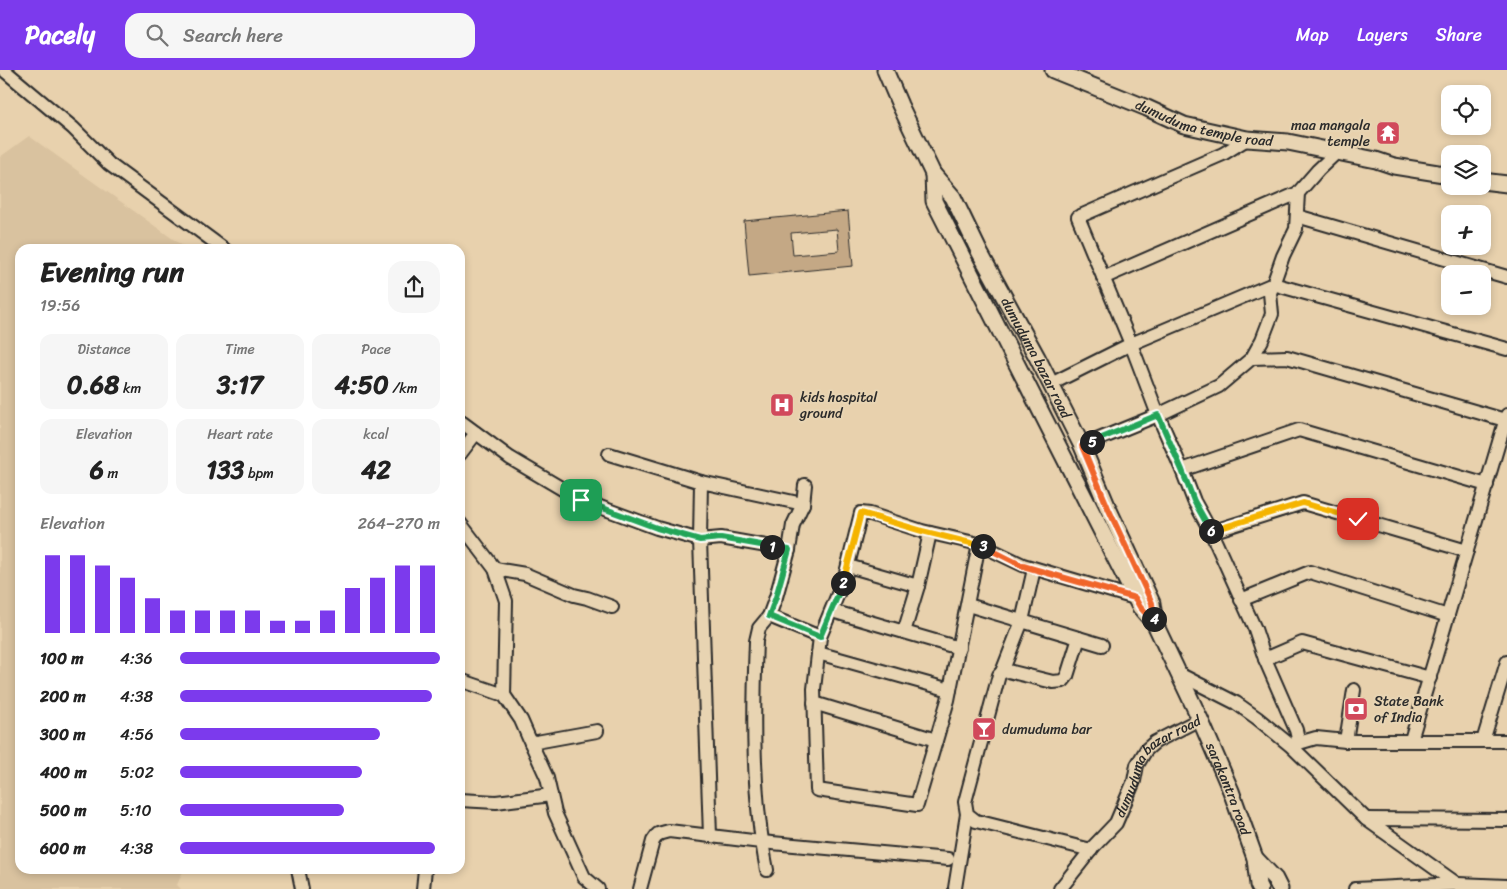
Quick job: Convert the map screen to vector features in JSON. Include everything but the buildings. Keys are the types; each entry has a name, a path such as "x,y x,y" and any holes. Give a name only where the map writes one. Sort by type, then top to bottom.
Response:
{"street":[{"name":"dumuduma bazar road","path":"885,70 933,174 954,197 980,253 1051,384 1082,446 1108,508 1152,603 1155,624 1200,719 1155,742 1146,750 1137,765 1134,781 1116,823 1091,850 1060,889"},
{"name":"dumuduma temple road","path":"1052,70 1184,125 1247,139 1288,142 1376,160 1394,166 1441,174"},
{"path":"4,72 74,128 109,164 217,244"},
{"path":"1247,139 1223,154 1078,217 1194,501 1211,532 1255,629 1265,659 1296,730 1295,744"},
{"path":"1103,278 1298,193 1336,153"},
{"path":"933,174 934,201 1135,598 1140,607 1155,624"},
{"path":"1491,181 1507,184"},
{"path":"1082,446 1158,415 1219,386 1252,358 1262,340 1272,314 1270,293 1283,256 1296,229 1298,193"},
{"path":"1297,216 1507,277"},
{"path":"1051,384 1131,344 1274,284 1507,349"},
{"path":"1252,358 1287,357 1506,418 1411,740"},
{"path":"465,425 510,458 581,500 657,528 700,540 721,538 789,550"},
{"path":"1182,470 1299,430 1487,486"},
{"path":"465,447 476,433"},
{"path":"609,454 701,482 803,504"},
{"path":"701,482 700,540 710,836"},
{"path":"767,870 761,842 753,721 756,640 759,628 769,616 776,597 789,550 793,525 803,504 806,485"},
{"path":"1211,532 1303,503 1467,551"},
{"path":"979,544 950,690 917,805 817,790 814,689 820,637 845,577 861,513 930,533 979,544 1023,566 1135,598"},
{"path":"465,529 496,568 506,601 504,695 521,720 532,743 547,778 555,813 584,877 597,889"},
{"path":"904,632 918,586 930,533"},
{"path":"848,566 918,586"},
{"path":"496,568 525,574 574,595 612,607"},
{"path":"955,888 967,814 965,802 999,675 1002,672 1022,621 1034,569"},
{"path":"1241,600 1310,572 1448,616"},
{"path":"968,605 1102,645"},
{"path":"832,611 959,648"},
{"path":"769,616 820,637"},
{"path":"1002,672 1008,670 1053,682 1063,681 1067,676 1079,638"},
{"path":"1265,659 1302,643 1430,678"},
{"path":"818,653 950,690"},
{"path":"1483,740 1507,662"},
{"path":"1177,673 1236,703 1295,744 1366,819 1461,886"},
{"path":"465,682 504,695"},
{"path":"1346,741 1354,690"},
{"path":"814,703 936,740"},
{"name":"sarakantra road","path":"1200,719 1232,791 1255,858 1260,889"},
{"path":"532,743 597,731"},
{"path":"1295,744 1316,738 1346,741 1507,741"},
{"path":"465,800 496,802 551,794"},
{"path":"967,814 976,821 1091,850"},
{"path":"1366,819 1507,820"},
{"path":"640,889 653,841 658,834 669,831 761,842 948,859"},
{"name":"sarakantra road","path":"1255,858 1275,879 1280,889"},
{"path":"299,874 302,889"},
{"path":"423,889 425,874"},
{"path":"1355,889 1507,886"}],"shaded area":[{"path":"29,136 180,244 15,244 15,874 182,874 177,885 181,889 0,889 0,157"}],"place":[{"name":"maa mangala temple","path":"1388,133"},
{"name":"kids hospital ground","path":"782,405"},
{"name":"State Bank of India","path":"1356,709"},
{"name":"dumuduma bar","path":"984,729"}],"route":[{"path":"581,500 657,528 700,540 721,538 789,550 769,616 820,637 845,577 861,513 870,514 922,531 979,544 1023,566 1135,598 1140,607 1155,624 1152,603 1091,470 1082,446 1158,415 1194,501 1211,532 1303,503 1358,519"}]}
